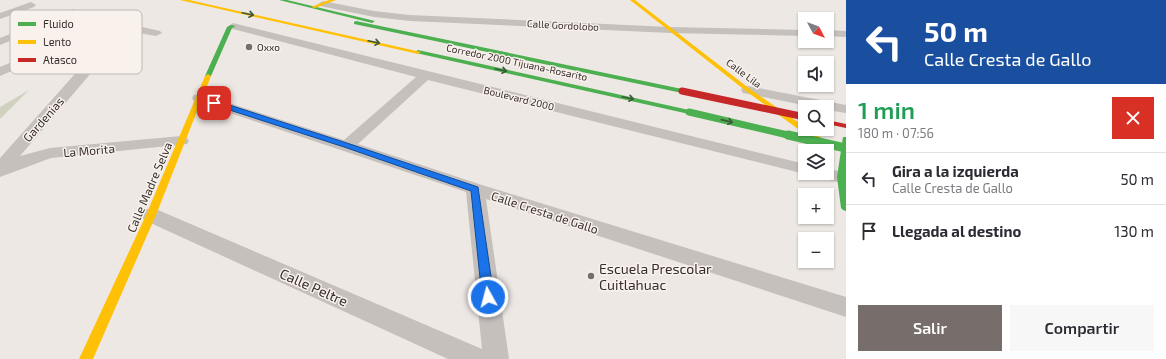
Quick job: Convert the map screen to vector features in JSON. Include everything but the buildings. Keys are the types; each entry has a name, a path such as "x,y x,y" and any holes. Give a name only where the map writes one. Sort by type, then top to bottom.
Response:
{"main road":[{"name":"Corredor 2000 Tijuana-Rosarito","path":"182,0 824,143 845,154"},
{"path":"281,0 318,5 422,32 449,42"},
{"path":"318,5 334,0"},
{"name":"Calle Lila","path":"632,0 748,90 824,143"},
{"name":"Corredor 2000 Tijuana-Rosarito","path":"273,6 798,116"},
{"path":"218,8 233,26"},
{"name":"Calle Madre Selva","path":"86,359 151,214 230,27 233,26"},
{"path":"834,123 846,126"},
{"path":"846,139 841,177 846,208"}],"street":[{"path":"17,10 31,5"},
{"name":"Calle Gordolobo","path":"318,5 397,17 670,30 798,33"},
{"path":"0,16 10,12"},
{"name":"Boulevard 2000","path":"233,26 798,167"},
{"path":"142,30 156,33"},
{"path":"834,33 846,34"},
{"path":"0,42 10,38"},
{"path":"0,62 10,63"},
{"path":"0,72 10,67"},
{"name":"Gardenias","path":"0,170 83,74"},
{"path":"347,146 425,75"},
{"path":"748,90 846,109"},
{"name":"Calle Cresta de Gallo","path":"199,98 475,189 846,307"},
{"name":"La Morita","path":"0,170 26,160 50,154 181,141"},
{"path":"834,175 841,177"},
{"path":"475,189 496,359"},
{"name":"Calle Peltre","path":"151,214 476,359"}],"green space":[{"path":"29,90 0,119 0,107"}],"traffic: fast":[{"path":"281,0 372,21"},
{"path":"356,23 682,91"},
{"path":"208,76 230,27 233,26"},
{"path":"418,52 689,112"},
{"path":"689,112 846,148"},
{"path":"846,139 841,177 846,208"}],"traffic: slow":[{"path":"182,0 418,52"},
{"path":"313,7 334,0"},
{"path":"632,0 748,90 823,143"},
{"path":"86,359 151,215 208,76"}],"traffic: jam":[{"path":"682,91 798,116"},
{"path":"834,123 846,126"}],"place":[{"name":"Oxxo","path":"249,47"},
{"name":"Escuela Prescolar Cuitlahuac","path":"591,276"}],"route":[{"path":"214,103 475,189 488,297"}]}
